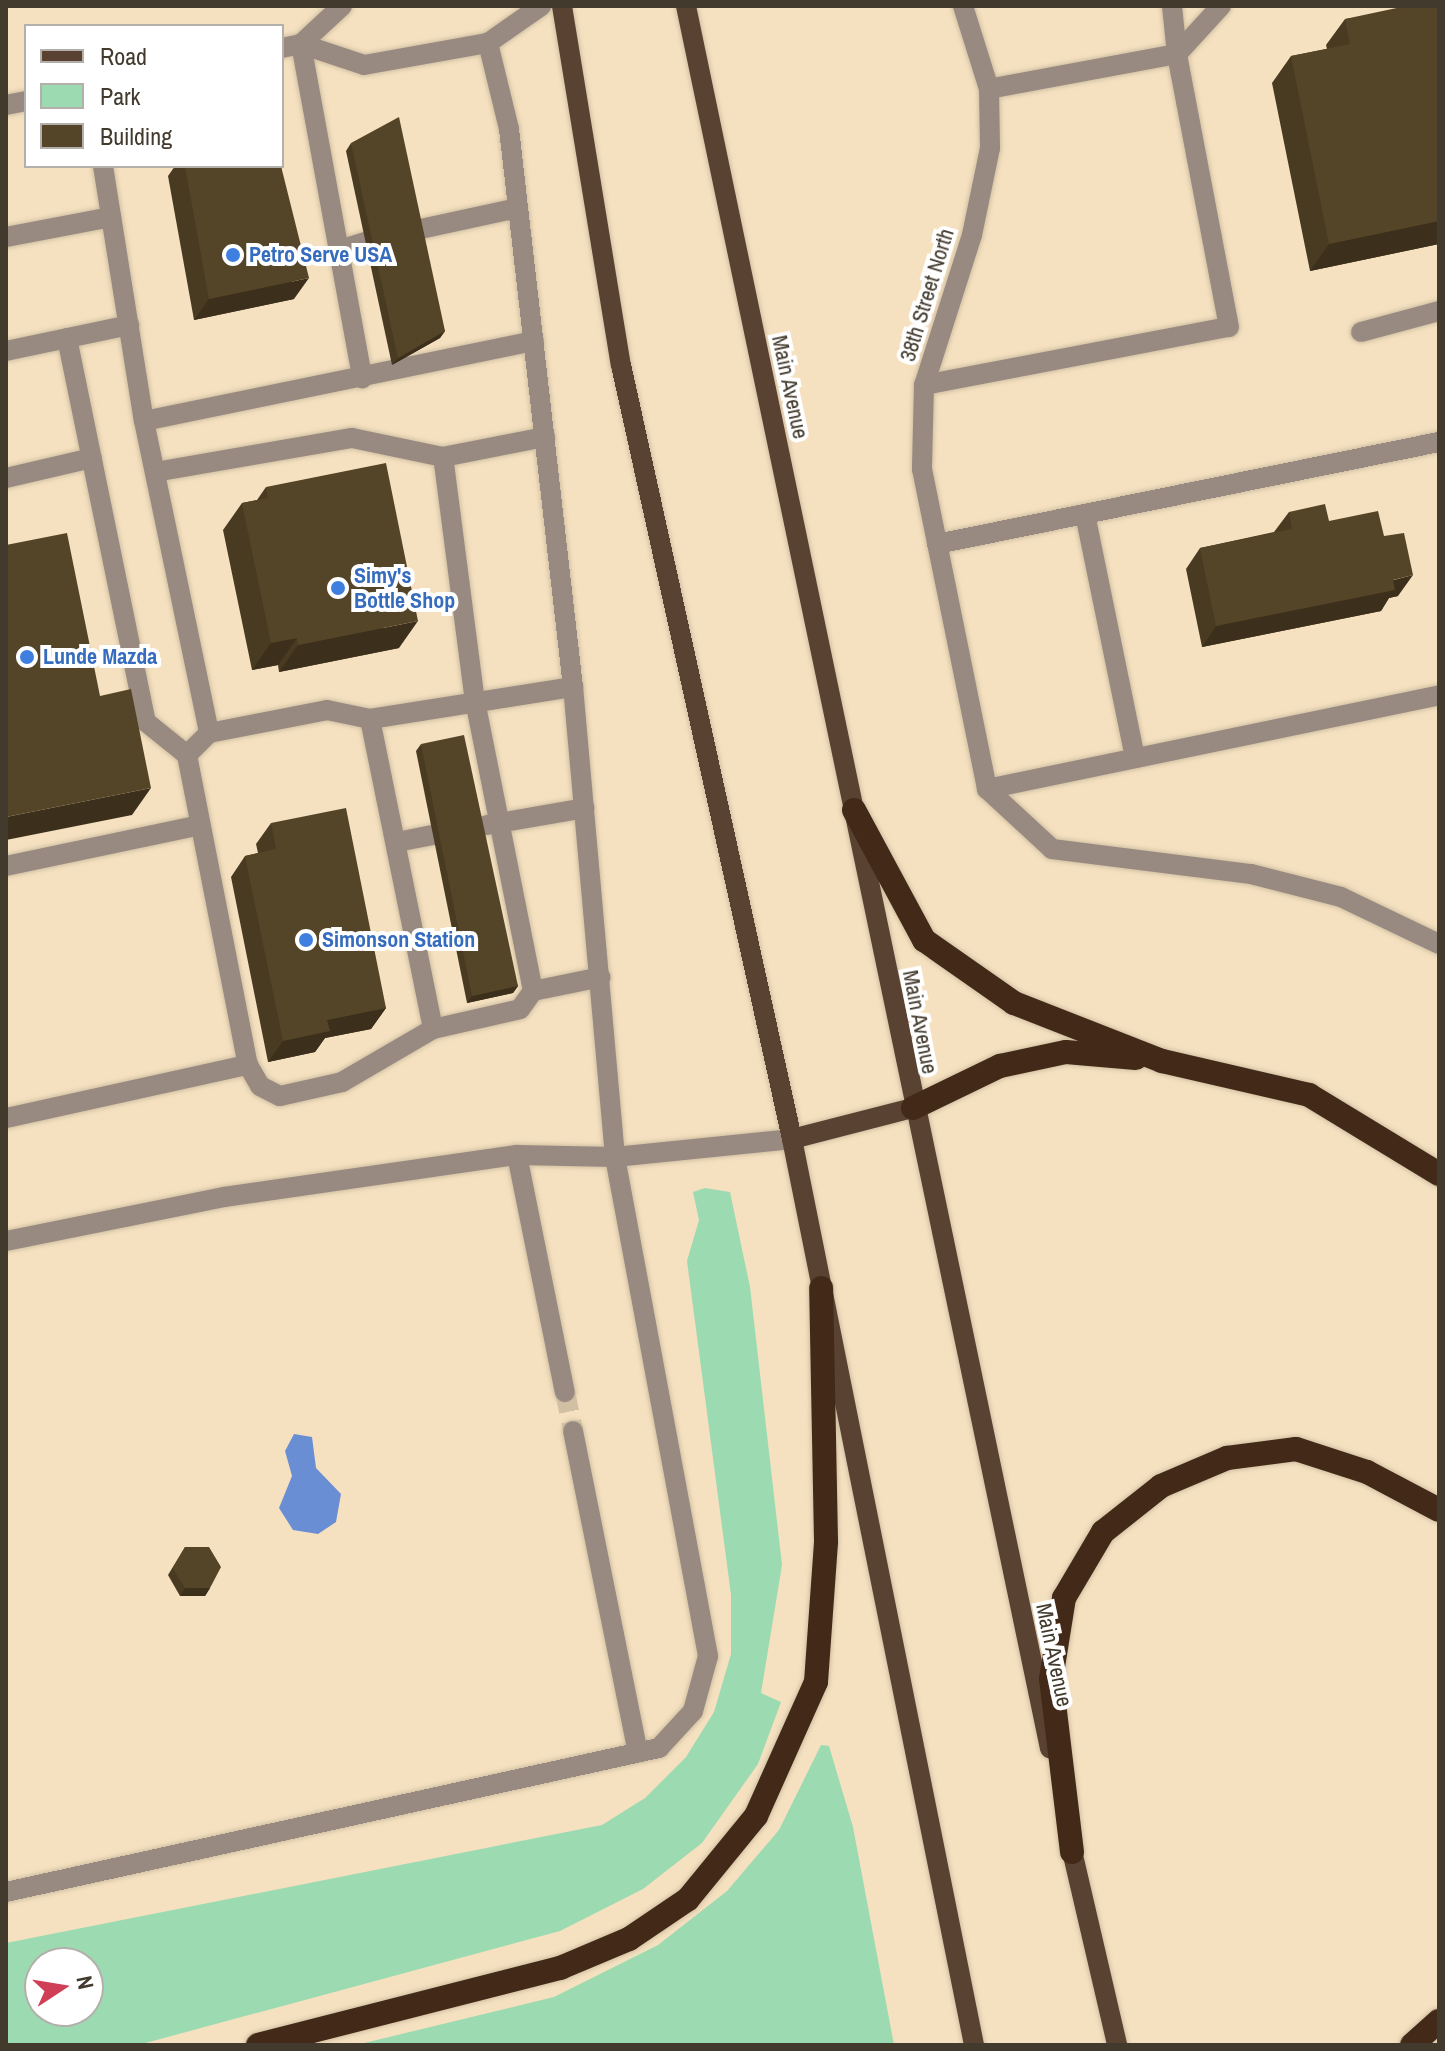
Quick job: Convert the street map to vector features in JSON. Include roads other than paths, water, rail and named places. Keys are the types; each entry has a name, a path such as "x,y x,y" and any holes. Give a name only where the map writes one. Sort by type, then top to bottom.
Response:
{"highway":[{"path":"854,810 924,940 1014,1003 1162,1061"},
{"path":"913,1108 1000,1066 1066,1052 1162,1061 1309,1095 1439,1174"},
{"path":"258,2045 560,1968 629,1939 688,1899 756,1816 787,1762 816,1682 826,1541 821,1288"},
{"path":"1072,1852 1051,1679 1064,1598 1103,1532 1161,1486 1227,1458 1296,1449 1367,1472 1439,1510"},
{"path":"1412,2045 1439,2021"}],"main road":[{"path":"562,6 621,365 792,1139 974,2045"},
{"name":"Main Avenue","path":"686,6 913,1108 1072,1852 1117,2045"},
{"path":"792,1139 913,1108"}],"street":[{"path":"292,46 342,6"},
{"path":"292,46 364,65 488,43 541,6"},
{"name":"38th Street North","path":"963,6 989,89 990,148 972,235 924,385 922,469 987,789"},
{"path":"924,385 1229,327 1177,54 1172,6"},
{"path":"989,89 1177,54 1221,6"},
{"path":"6,1892 659,1748 693,1711 708,1656 615,1157 585,808 545,437 518,208 488,43"},
{"path":"292,46 339,250 362,378"},
{"path":"103,168 144,421 209,733"},
{"path":"416,230 518,208"},
{"path":"6,237 111,217"},
{"path":"339,250 366,242"},
{"path":"1361,332 1439,311"},
{"path":"6,351 129,325"},
{"path":"67,338 146,722 187,755 248,1065 260,1086 280,1096 342,1082 433,1029 520,1009 533,991 601,977"},
{"path":"144,421 534,341"},
{"path":"155,472 352,438 443,457 545,437"},
{"path":"937,544 1439,442"},
{"path":"443,457 475,702 533,991"},
{"path":"6,478 92,458"},
{"path":"1085,514 1135,758"},
{"path":"187,755 209,733 327,710 370,719 573,687"},
{"path":"987,789 1439,695"},
{"path":"370,719 433,1029"},
{"path":"987,789 1052,849 1266,878 1341,897 1439,944"},
{"path":"477,827 585,808"},
{"path":"6,866 200,825"},
{"path":"397,842 433,835"},
{"path":"6,1118 248,1065"},
{"path":"6,1241 224,1197 517,1155 615,1157 792,1139"},
{"path":"517,1155 565,1392"},
{"path":"573,1431 638,1752"}],"water":[{"path":"294,1434 312,1437 316,1468 341,1494 336,1522 318,1534 293,1530 279,1508 292,1476 285,1451"}],"tunnel":[{"path":"565,1392 573,1431"}],"place":[{"name":"Petro Serve USA","path":"233,255"},
{"name":"Simy's Bottle Shop","path":"338,588"},
{"name":"Lunde Mazda","path":"27,657"},
{"name":"Simonson Station","path":"306,940"}]}
